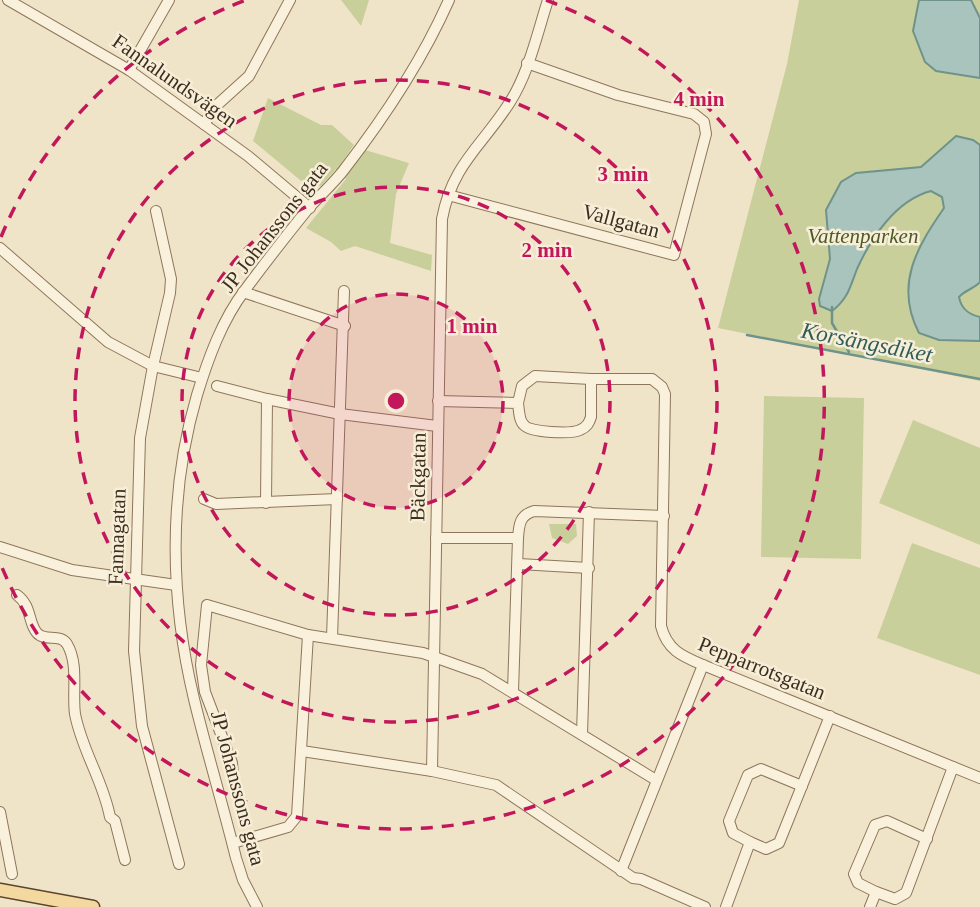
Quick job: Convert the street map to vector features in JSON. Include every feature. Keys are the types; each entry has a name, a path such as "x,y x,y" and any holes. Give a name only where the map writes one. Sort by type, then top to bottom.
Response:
{"main road":[{"path":"0,890 93,907"}],"street":[{"name":"Fannalundsvägen","path":"8,0 129,70 248,156 310,208"},
{"path":"129,70 169,0"},
{"path":"204,124 217,105 249,76 290,0"},
{"name":"JP Johanssons gata","path":"257,907 243,880 193,697 176,585 178,485 190,420 213,349 243,292 343,170 399,92 437,27 449,0"},
{"name":"Bäckgatan","path":"432,771 442,219 447,195 458,170 510,103 527,63 548,0"},
{"name":"Vallgatan","path":"447,195 674,255 706,134 704,121 694,114 618,95 527,63"},
{"name":"Fannagatan","path":"156,211 171,279 139,438 134,651 142,726 179,864"},
{"path":"0,248 108,342 153,366 202,379"},
{"path":"332,638 345,326 344,291"},
{"path":"243,292 345,326"},
{"path":"535,376 591,379 591,417 589,423 576,432 534,431 526,428 521,423 518,403 522,386 535,376"},
{"name":"Pepparrotsgatan","path":"591,379 652,379 662,387 665,394 661,626 666,642 673,650 703,666 980,778"},
{"path":"217,386 340,414 437,426"},
{"path":"266,503 267,399"},
{"path":"438,401 518,403"},
{"path":"204,499 216,504 337,499"},
{"path":"513,691 518,538 521,520 529,513 589,512 664,516"},
{"path":"582,734 589,512"},
{"path":"436,538 518,538"},
{"path":"0,547 72,570 176,585"},
{"path":"519,564 589,568"},
{"path":"17,596 27,608 37,633 44,637 62,639 67,643 80,736 102,785 125,860"},
{"path":"233,775 232,763 205,692 201,665 207,605 308,635 435,657 482,674 656,780"},
{"path":"233,843 277,831 293,823 298,807 308,635"},
{"path":"621,871 703,666"},
{"path":"802,786 761,769 748,775 729,821 733,833 766,849 779,843 802,786 830,716"},
{"path":"302,751 432,771 496,785 621,871 705,907"},
{"path":"927,839 887,821 875,825 854,874 858,883 895,899 906,893 927,839 954,767"},
{"path":"0,811 12,874"},
{"path":"726,907 750,842"},
{"path":"870,907 876,892"}],"green space":[{"path":"341,0 369,0 361,26"},
{"name":"Vattenparken","path":"799,0 980,0 980,381 718,328 787,64"},
{"path":"268,98 321,125 332,125 354,145 342,162 340,172 336,169 321,186 306,185 253,141"},
{"path":"365,150 409,163 396,194 390,243 432,255 431,271 355,246 341,251 306,228 346,179 343,175"},
{"path":"764,396 864,398 861,559 761,557"},
{"path":"913,420 980,448 980,545 879,503"},
{"path":"549,524 576,524 577,536 568,544 552,538"},
{"path":"912,543 980,568 980,675 877,638"}],"water":[{"path":"919,0 971,0 980,18 980,78 936,71 925,62 913,31"},
{"name":"Vattenparken","path":"956,136 973,140 980,145 980,282 959,297 966,310 980,317 980,341 939,340 919,333 912,315 909,283 912,267 925,237 944,208 942,197 931,191 918,196 896,211 877,233 842,302 832,311 820,306 819,299 830,259 826,210 841,182 856,173 921,167"}],"waterway":[{"path":"832,307 832,323 849,352"},
{"name":"Korsängsdiket","path":"747,335 980,379"}]}
